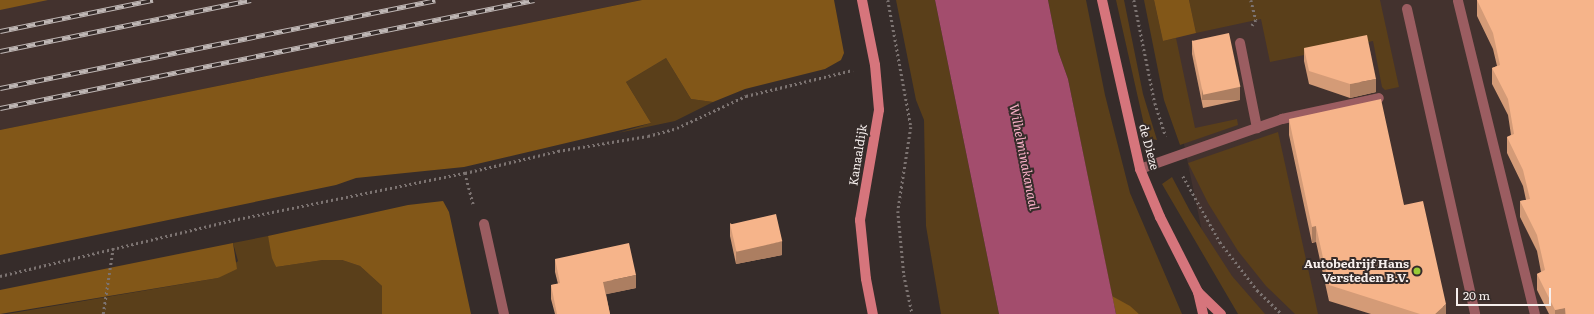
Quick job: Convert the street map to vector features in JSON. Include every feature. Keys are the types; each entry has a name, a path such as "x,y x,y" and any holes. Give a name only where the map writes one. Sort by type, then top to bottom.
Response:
{"street":[{"name":"Kanaaldijk","path":"862,0 875,65 879,110 860,220 866,279 873,314"},
{"name":"de Dieze","path":"1102,0 1140,169 1160,217 1198,292 1203,314"},
{"path":"1458,1 1535,314"},
{"path":"1407,9 1474,314"},
{"path":"1240,43 1257,128"},
{"path":"1140,169 1282,119 1379,98"},
{"path":"484,224 504,314"},
{"name":"de Dieze","path":"1198,292 1221,314"}],"path":[{"path":"888,0 911,127 898,211 904,275 912,314"},
{"path":"1251,0 1256,20"},
{"path":"0,276 233,220 465,173 558,151 663,133 746,96 853,70"},
{"path":"465,173 471,200 484,224"},
{"path":"103,314 113,248"}],"shaded area":[{"path":"0,0 642,0 0,130"},
{"path":"0,0 48,0 0,10"},
{"path":"642,0 834,0 844,53 841,60 825,69 745,89 713,102 691,99 666,58 626,82 651,123 464,167 356,178 336,185 0,255 0,130"},
{"path":"896,0 935,0 999,314 941,314 926,226 924,120 916,100"},
{"path":"1048,0 1086,0 1105,95 1130,193 1182,314 1139,314 1112,296 1068,79 1058,51"},
{"path":"1116,0 1124,0 1143,94 1157,140 1147,138"},
{"path":"1144,0 1154,0 1163,41 1176,38 1195,128 1237,119 1238,125 1180,145 1164,100"},
{"path":"1154,0 1594,0 1594,314 1243,314 1205,246"},
{"path":"1154,0 1189,0 1196,33 1163,41"},
{"path":"1189,0 1380,0 1399,87 1385,90 1382,87 1373,41 1270,62 1261,19 1196,33"},
{"path":"666,58 691,99 713,102 675,121 618,133 651,123 626,82"},
{"path":"1278,132 1318,314 1295,314 1266,286 1238,251 1208,203 1188,163"},
{"path":"1172,177 1190,211 1232,276 1265,314 1238,314 1162,184"},
{"path":"443,201 449,212 471,314 382,314 382,286 360,266 342,260 323,260 276,267 272,258 268,236 408,205"},
{"path":"268,236 276,267 323,260 342,260 360,266 382,286 382,314 7,314 218,278 238,261 233,243"},
{"path":"233,243 237,269 218,278 0,314 0,290"},
{"path":"1112,296 1130,306 1139,314 1116,314"}],"water":[{"name":"Wilhelminakanaal","path":"935,0 1048,0 1058,51 1068,79 1116,314 999,314"}],"building":[{"path":"1477,0 1594,0 1594,314 1566,314 1565,308 1555,310 1537,274 1545,270 1537,235 1520,201 1530,199 1523,170 1507,137 1514,134 1508,99 1492,68 1500,65 1493,33"},
{"path":"1229,33 1240,87 1203,95 1192,41"},
{"path":"1367,35 1376,79 1350,84 1309,71 1304,48"},
{"path":"1381,99 1404,205 1423,201 1446,304 1435,314 1420,314 1329,285 1316,226 1312,227 1289,119"},
{"path":"776,214 782,241 737,252 730,225"},
{"path":"629,243 636,275 603,282 610,314 557,314 551,285 560,283 555,259"}],"railway":[{"path":"0,31 153,0"},
{"path":"0,51 251,0"},
{"path":"0,88 435,0"},
{"path":"0,108 534,0"}],"place":[{"name":"Autobedrijf Hans Versteden B.V.","path":"1417,271"}]}
